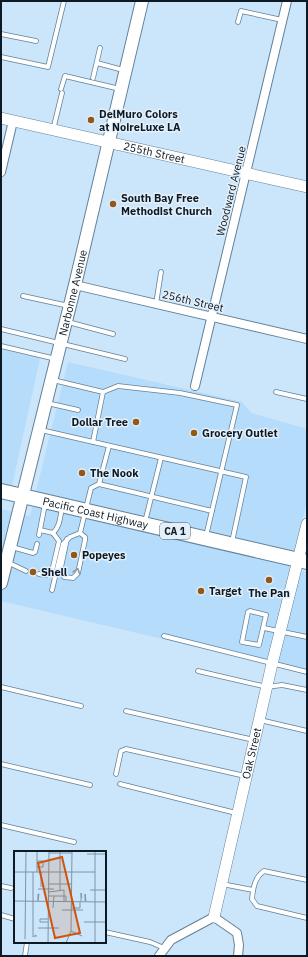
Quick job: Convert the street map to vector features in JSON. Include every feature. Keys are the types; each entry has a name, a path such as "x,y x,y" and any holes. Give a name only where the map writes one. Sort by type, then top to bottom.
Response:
{"highway":[{"name":"Pacific Coast Highway","path":"1,491 303,561"}],"main road":[{"name":"Narbonne Avenue","path":"1,583 38,429 75,285 142,1"}],"street":[{"name":"Woodward Avenue","path":"195,386 286,1"},
{"name":"255th Street","path":"1,118 307,187"},
{"path":"1,172 13,121"},
{"name":"256th Street","path":"75,285 307,339"},
{"name":"Oak Street","path":"214,917 272,664 303,561 307,526"},
{"path":"159,956 171,940 214,917 237,933 239,945 238,956"}],"lane":[{"path":"1,57 48,67 64,1"},
{"path":"238,22 241,11 282,20"},
{"path":"1,34 36,41"},
{"path":"93,78 100,48"},
{"path":"96,63 125,71"},
{"path":"53,130 65,76 121,89"},
{"path":"156,304 161,272"},
{"path":"23,296 69,306"},
{"path":"65,322 113,334"},
{"path":"1,329 125,359"},
{"path":"1,346 56,359"},
{"path":"51,379 103,392 118,386 180,394 237,405 206,538"},
{"path":"93,442 103,392"},
{"path":"276,392 307,399"},
{"path":"45,402 78,410"},
{"path":"38,429 246,478 232,544"},
{"path":"99,484 109,446"},
{"path":"145,524 161,458"},
{"path":"80,533 90,488 99,484 212,511"},
{"path":"39,535 46,501"},
{"path":"53,533 59,524 63,505"},
{"path":"39,574 45,575 52,571 59,541 53,533 40,530"},
{"path":"52,590 63,544 67,539 80,533"},
{"path":"67,539 60,572 64,577 74,578 78,572 85,540 85,537 80,533"},
{"path":"10,546 33,553 35,552 37,544"},
{"path":"6,562 26,571"},
{"path":"250,610 266,614 264,628 259,646 242,642 248,612 250,610"},
{"path":"264,628 307,637"},
{"path":"164,636 307,672"},
{"path":"198,671 267,687 282,685 307,690"},
{"path":"1,687 81,706"},
{"path":"126,711 255,740"},
{"path":"260,720 307,731"},
{"path":"116,774 121,751 126,749 246,777"},
{"path":"1,764 90,785"},
{"path":"120,784 238,814"},
{"path":"1,825 74,842"},
{"path":"307,880 264,871 258,874 252,899 257,906 307,918"},
{"path":"222,884 253,890"},
{"path":"1,886 11,888"},
{"path":"1,916 14,919"},
{"path":"106,932 150,942 165,948"},
{"path":"25,956 27,943"}],"shaded area":[{"path":"1,349 40,358 12,486 1,484"},
{"path":"68,362 242,402 251,413 307,429 307,502 290,568 307,572 307,673 1,601 1,509 30,516"}],"place":[{"name":"DelMuro Colors at NoireLuxe LA","path":"91,120"},
{"name":"South Bay Free Methodist Church","path":"113,204"},
{"name":"Dollar Tree","path":"136,422"},
{"name":"Grocery Outlet","path":"194,433"},
{"name":"The Nook","path":"82,473"},
{"name":"Popeyes","path":"74,555"},
{"name":"Shell","path":"33,572"},
{"name":"The Pan","path":"269,580"},
{"name":"Target","path":"201,591"}]}
